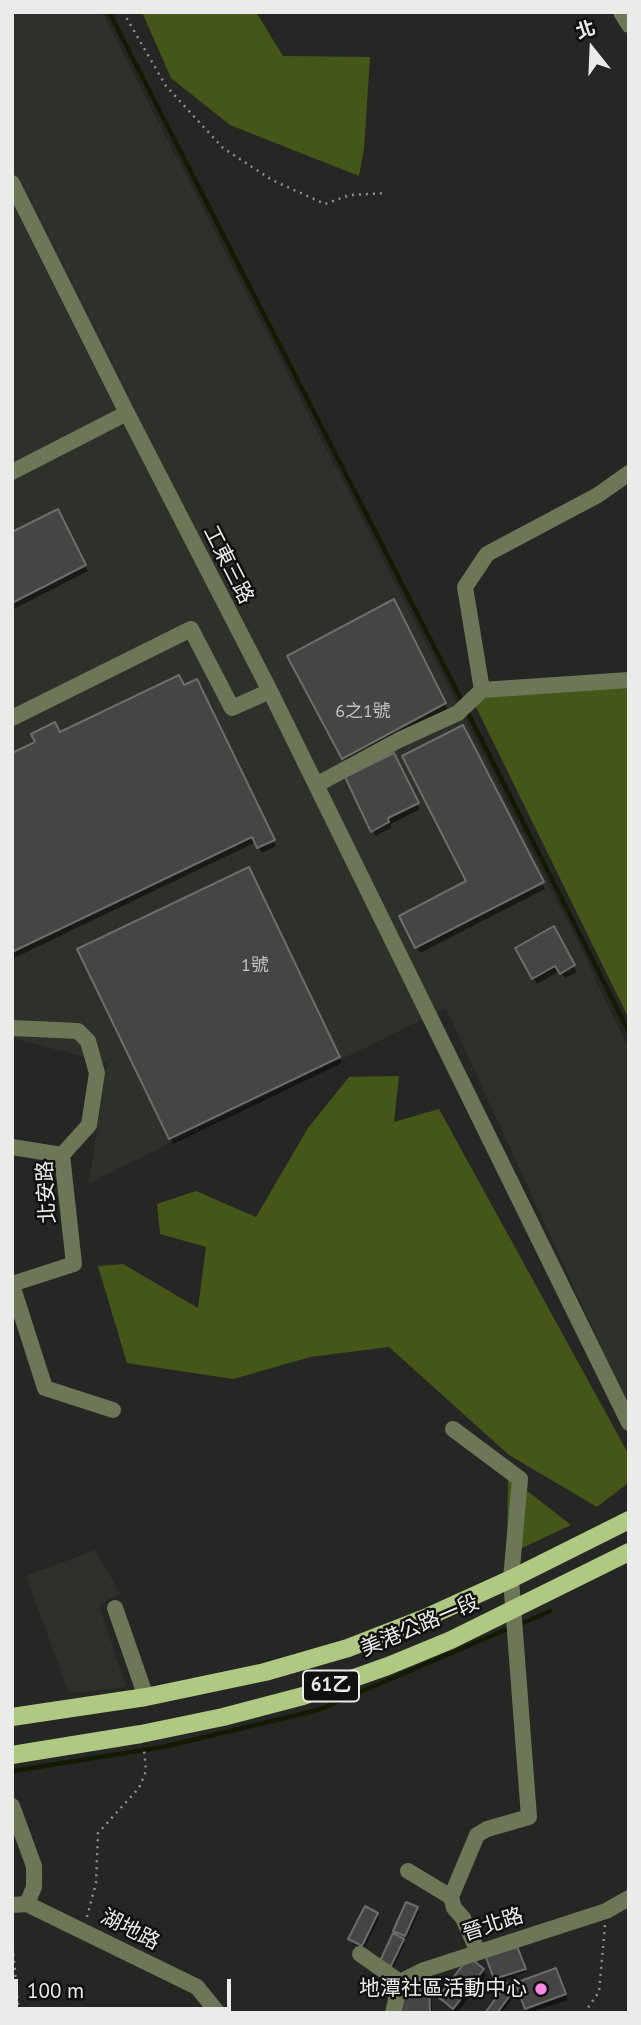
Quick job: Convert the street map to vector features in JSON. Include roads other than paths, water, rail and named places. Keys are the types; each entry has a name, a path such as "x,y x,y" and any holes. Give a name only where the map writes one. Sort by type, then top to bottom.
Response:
{"main road":[{"name":"美港公路一段","path":"12,1717 146,1697 265,1672 348,1648 425,1618 511,1579 629,1520"},
{"name":"美港公路一段","path":"12,1755 141,1734 223,1717 303,1696 451,1640 629,1552"}],"street":[{"path":"621,12 629,25"},
{"name":"工東三路","path":"12,183 270,691 629,1423"},
{"path":"12,472 127,413"},
{"path":"482,690 465,587 487,554 598,495 629,473"},
{"path":"12,718 191,629 232,708 270,691"},
{"path":"316,785 399,740 458,713 482,690 629,680"},
{"name":"北安路","path":"12,1028 78,1031 88,1041 97,1073 89,1125 62,1155 74,1264 12,1284"},
{"path":"12,1147 62,1155"},
{"path":"12,1284 16,1312 45,1388 113,1410"},
{"path":"453,1429 520,1479 511,1579 529,1818 487,1829 477,1835 451,1897 454,1909 463,1918 478,1952"},
{"path":"115,1608 146,1697"},
{"path":"12,1806 34,1867 34,1887 19,1905"},
{"path":"408,1871 451,1897"},
{"name":"晉北路","path":"400,1982 424,1970 606,1911 629,1898"},
{"name":"湖地路","path":"19,1905 83,1930 197,1987 218,2013"},
{"path":"360,1954 400,1982 393,2013"}],"waterway":[{"path":"109,12 463,703"},
{"path":"467,711 629,1032"},
{"path":"518,1625 550,1611"},
{"path":"12,1771 163,1747 318,1710 510,1628"}],"place":[{"name":"地潭社區活動中心","path":"541,1989"}]}
